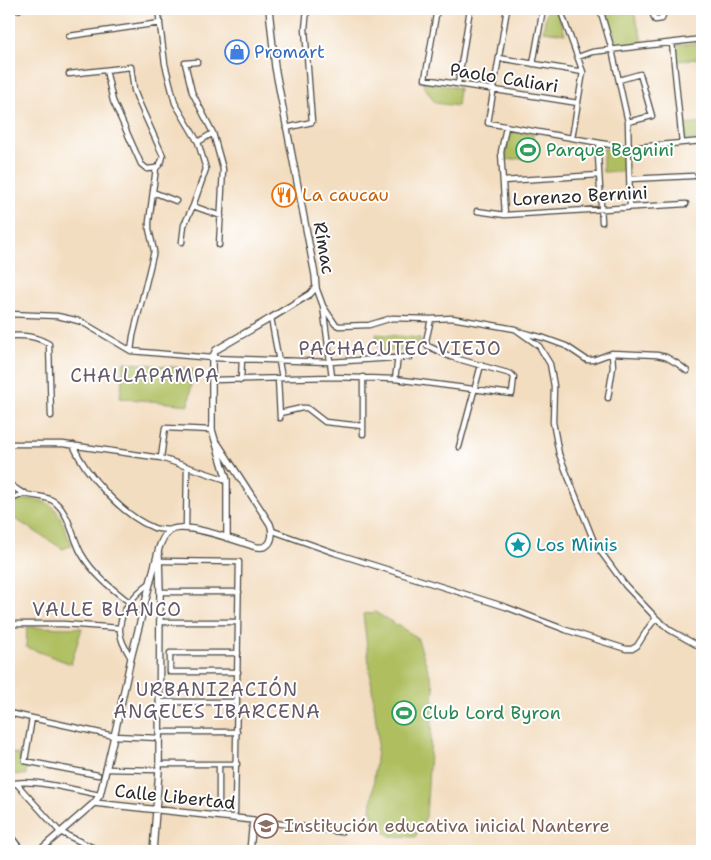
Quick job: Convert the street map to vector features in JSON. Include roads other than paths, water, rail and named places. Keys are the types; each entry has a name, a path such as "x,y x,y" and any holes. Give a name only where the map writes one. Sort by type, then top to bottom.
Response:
{"street":[{"path":"9,10 18,9"},
{"path":"158,9 165,64 175,104 198,142 206,169 184,225 182,242"},
{"name":"Rímac","path":"212,358 216,350 310,294 316,287 275,67 269,9"},
{"path":"286,128 312,122 305,30 307,9"},
{"name":"Paolo Caliari","path":"437,9 425,79 578,103"},
{"path":"458,84 470,9"},
{"path":"506,9 488,123 629,148 702,141"},
{"path":"533,64 543,9"},
{"path":"560,9 583,72 572,138"},
{"path":"600,9 612,50 628,122 630,207"},
{"path":"651,9 655,20 662,18 661,9"},
{"path":"700,9 702,34"},
{"path":"69,36 160,23"},
{"path":"578,58 592,52 702,40"},
{"path":"672,43 682,143"},
{"path":"498,58 583,72"},
{"path":"197,62 185,64 192,92 213,133 223,169 219,245"},
{"path":"69,74 130,67 137,98 163,156 160,165 156,168 147,169 141,164 113,101 106,70"},
{"path":"619,80 640,74 652,116 628,122"},
{"path":"505,215 501,152 506,126"},
{"path":"198,142 213,133"},
{"path":"600,143 598,155 602,222"},
{"path":"131,351 154,251 148,222 156,168"},
{"path":"503,181 599,175"},
{"path":"630,178 693,176"},
{"path":"153,192 176,201"},
{"name":"Lorenzo Bernini","path":"477,211 505,215 686,204"},
{"path":"193,206 221,216"},
{"path":"316,287 323,306 332,378"},
{"path":"323,306 335,324 339,326 369,325 392,318 452,318 515,329 539,346 550,364 554,386 553,422 560,454 595,544 625,585 656,618 670,630 702,648"},
{"path":"9,314 57,316 82,322 131,351 212,358 330,362 410,357"},
{"path":"271,318 280,360 280,416 307,408 325,422 363,426"},
{"path":"212,380 363,377 395,379 512,394 514,377 511,374 451,357 428,346 426,341 432,319"},
{"path":"517,331 566,346 587,360 593,360 612,353 657,355 666,357 687,371"},
{"path":"9,336 23,335 40,339 48,344 51,416"},
{"path":"608,398 612,353"},
{"path":"212,358 212,430 227,480 227,538"},
{"path":"395,379 398,358"},
{"path":"241,380 242,359"},
{"path":"9,364 9,395"},
{"path":"459,447 480,365"},
{"path":"363,377 363,434"},
{"path":"160,458 165,428 212,430"},
{"path":"74,445 80,458 102,489 129,514 155,528 199,530 264,548 271,540 273,531 270,524 214,438"},
{"path":"9,444 74,445 160,458 227,480"},
{"path":"186,528 187,467"},
{"path":"9,484 9,492"},
{"path":"9,484 25,494 41,496 53,501 65,514 81,552 90,566 102,580 129,602"},
{"path":"9,500 25,494"},
{"path":"39,851 94,803 100,795 131,658 159,548 163,538 170,530"},
{"path":"273,531 335,553 506,607 566,630 626,649 632,649 637,646 656,618"},
{"path":"152,851 159,767 159,548"},
{"path":"160,561 239,562 235,813"},
{"path":"131,658 121,638 120,628 123,615 129,602 151,582"},
{"path":"160,592 239,592"},
{"path":"160,622 238,622"},
{"path":"9,624 63,624 120,628"},
{"path":"238,653 170,653 170,672 238,672"},
{"path":"159,702 237,702"},
{"path":"9,712 114,736 237,732"},
{"path":"32,718 25,761 98,775"},
{"path":"219,764 219,806"},
{"path":"106,769 237,764"},
{"path":"9,787 16,783 31,782 100,795"},
{"path":"16,783 60,832 100,851"},
{"name":"Calle Libertad","path":"94,803 253,820 342,832"},
{"path":"250,851 253,820"},
{"path":"9,834 22,851"}],"place":[{"name":"Promart","path":"237,52"},
{"name":"Parque Begnini","path":"528,150"},
{"name":"La caucau","path":"284,195"},
{"name":"Los Minis","path":"518,545"},
{"name":"Club Lord Byron","path":"404,713"},
{"name":"Institución educativa inicial Nanterre","path":"266,826"}],"district":[{"name":"PACHACUTEC VIEJO","path":"400,348"},
{"name":"CHALLAPAMPA","path":"145,375"},
{"name":"VALLE BLANCO","path":"107,609"},
{"name":"URBANIZACIÓN ÁNGELES IBARCENA","path":"217,700"}]}
